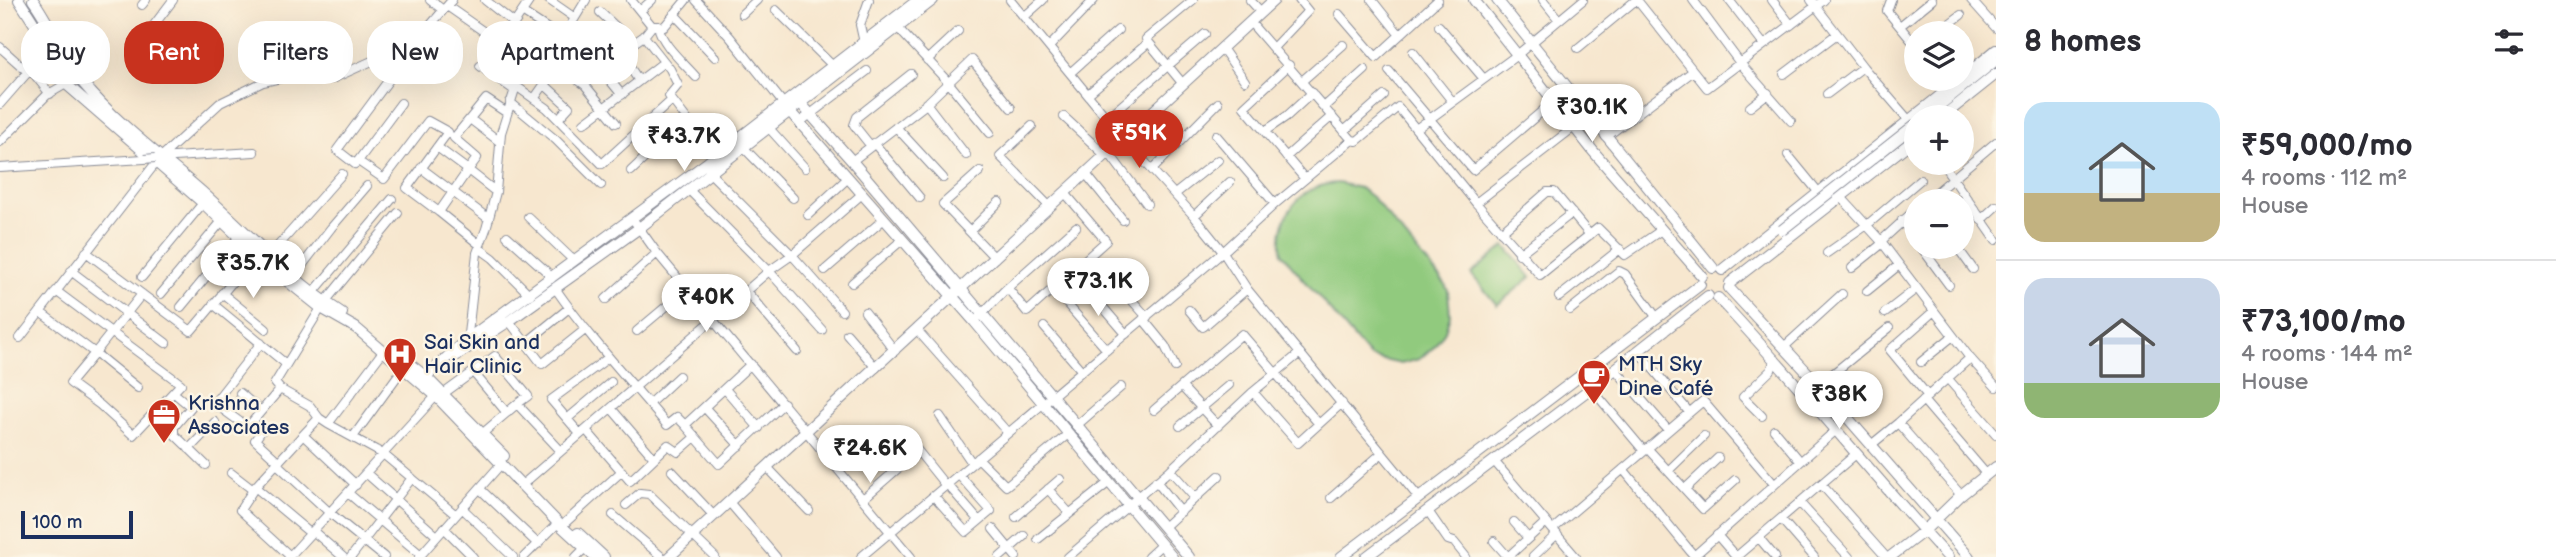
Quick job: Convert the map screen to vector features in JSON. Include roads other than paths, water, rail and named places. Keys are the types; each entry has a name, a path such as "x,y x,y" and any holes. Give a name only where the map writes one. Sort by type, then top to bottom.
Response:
{"street":[{"path":"19,0 37,28 66,85 157,160 202,192 323,305 362,326 483,433 525,483 595,557"},
{"path":"157,21 173,0"},
{"path":"430,0 447,5 477,26"},
{"path":"485,0 511,21"},
{"path":"515,21 529,0"},
{"path":"549,0 575,18"},
{"path":"573,21 586,0"},
{"path":"631,0 696,77"},
{"path":"640,11 652,0"},
{"path":"638,40 655,26 664,27 686,0"},
{"path":"696,0 902,240 956,293"},
{"path":"742,14 757,0"},
{"path":"864,43 860,25 869,0"},
{"path":"797,99 833,66 918,0"},
{"path":"423,380 530,295 553,284 574,261 711,164 933,0"},
{"path":"1010,0 1124,139 1194,216 1223,252 1247,289 1419,498"},
{"path":"1024,17 1043,0"},
{"path":"1049,47 1094,0"},
{"path":"1183,84 1146,39 1193,0"},
{"path":"1250,0 1261,12"},
{"path":"675,555 729,502 1274,0"},
{"path":"1273,48 1308,10 1299,0"},
{"path":"1372,0 1399,34"},
{"path":"1339,14 1376,57 1438,0"},
{"path":"1474,0 1713,297 1775,359 1835,431 1948,557"},
{"path":"1497,0 1729,285 1969,557"},
{"path":"1543,0 1559,20"},
{"path":"1416,129 1517,55 1583,0"},
{"path":"1578,48 1636,0 1707,88 1791,25 1813,3 1824,0"},
{"path":"1693,0 1740,63 1791,121"},
{"path":"1729,0 1764,46"},
{"path":"1772,0 1791,25"},
{"path":"1891,0 1887,11 1904,32"},
{"path":"1899,26 1932,0"},
{"path":"1971,0 1996,28"},
{"path":"39,2 82,81 157,160 256,254 423,380"},
{"path":"1813,3 1904,114"},
{"path":"434,21 447,5"},
{"path":"776,10 833,66"},
{"path":"522,12 536,21"},
{"path":"600,12 610,21"},
{"path":"674,14 715,57"},
{"path":"1953,21 1961,15"},
{"path":"1250,22 1352,140"},
{"path":"1439,26 1484,79"},
{"path":"897,27 948,82 990,134"},
{"path":"1070,73 1118,30"},
{"path":"927,60 958,31"},
{"path":"1107,118 1205,34"},
{"path":"1784,75 1837,34"},
{"path":"644,36 678,85 669,96 686,119 711,164 842,311"},
{"path":"1088,94 1148,43"},
{"path":"1303,81 1343,45"},
{"path":"0,47 21,66"},
{"path":"1222,48 1245,81"},
{"path":"1974,68 1996,50"},
{"path":"1413,52 1452,101"},
{"path":"852,161 926,103 972,60 1011,108"},
{"path":"1940,105 1996,60"},
{"path":"584,123 664,62"},
{"path":"20,338 157,160 220,103 263,82 290,76 332,79 367,63"},
{"path":"1289,65 1244,107 1305,179"},
{"path":"1827,94 1863,67"},
{"path":"1948,105 1996,67"},
{"path":"1324,107 1365,70"},
{"path":"800,122 867,71"},
{"path":"1389,71 1473,170 1554,101"},
{"path":"1606,137 1692,72"},
{"path":"911,74 858,117 854,125 919,198"},
{"path":"1957,105 1996,74"},
{"path":"0,104 21,80"},
{"path":"42,84 50,94"},
{"path":"386,84 337,150 384,179 428,121 451,135 477,158 439,212"},
{"path":"509,84 534,99 558,119 602,164 672,100"},
{"path":"467,345 471,285 479,247 496,192 500,142 515,84"},
{"path":"534,99 544,84 569,107 558,119"},
{"path":"583,84 616,123"},
{"path":"613,84 622,94"},
{"path":"0,142 50,94 66,85"},
{"path":"1934,105 1947,91"},
{"path":"1265,131 1287,116 1312,93"},
{"path":"1750,107 1768,93"},
{"path":"1344,131 1384,96"},
{"path":"507,113 486,99 470,119 437,147 407,188 493,258 530,295"},
{"path":"797,99 852,161 956,293 1052,397 1189,557"},
{"path":"510,102 556,140 601,185"},
{"path":"358,161 401,103"},
{"path":"926,103 966,155"},
{"path":"1153,169 1218,103"},
{"path":"467,345 509,321 553,284 638,229 688,189 711,164 744,147 786,107"},
{"path":"861,557 1223,252 1275,204 1352,140 1357,141 1398,107 1476,203 1540,275 1598,228 1625,255 1660,231"},
{"path":"1286,157 1332,116"},
{"path":"1064,117 1107,155 1147,204"},
{"path":"470,119 500,142"},
{"path":"631,171 686,119"},
{"path":"1032,126 1000,156 1050,207"},
{"path":"768,127 804,168"},
{"path":"896,127 943,178"},
{"path":"1476,203 1574,127"},
{"path":"1737,258 1904,133"},
{"path":"1747,272 1782,233 1904,134"},
{"path":"1216,135 1275,204"},
{"path":"1940,189 1996,142"},
{"path":"437,147 496,192"},
{"path":"744,147 793,198"},
{"path":"1366,557 1747,272 1904,147"},
{"path":"0,168 254,152"},
{"path":"1788,155 1820,194"},
{"path":"1175,194 1218,160"},
{"path":"421,168 489,219"},
{"path":"980,171 943,204 995,258"},
{"path":"269,256 342,174"},
{"path":"1086,174 1123,220"},
{"path":"1953,177 1996,240"},
{"path":"808,215 848,178"},
{"path":"1827,253 1867,225 1920,180"},
{"path":"1194,216 1230,182"},
{"path":"294,276 367,186"},
{"path":"688,189 769,271 822,330"},
{"path":"1501,232 1547,191 1554,192 1590,234"},
{"path":"1004,291 1009,290 1027,312 1106,241 1065,193"},
{"path":"525,483 862,194"},
{"path":"1841,197 1882,242 1953,337 1996,387"},
{"path":"313,293 392,199"},
{"path":"970,231 999,202"},
{"path":"142,276 203,203"},
{"path":"1981,220 1996,206"},
{"path":"398,213 323,305 275,383 280,389 310,406 319,418 328,424 383,454 513,557"},
{"path":"1520,254 1572,213"},
{"path":"528,217 574,261"},
{"path":"632,218 657,254 911,557"},
{"path":"825,270 884,219"},
{"path":"1852,268 1902,220 1904,223"},
{"path":"160,294 222,221"},
{"path":"978,318 1076,227"},
{"path":"1341,557 1657,318 1717,269 1782,233"},
{"path":"507,236 546,271 569,309 667,425 677,417 719,464 784,403"},
{"path":"181,307 238,238"},
{"path":"852,283 902,240"},
{"path":"1559,297 1619,249"},
{"path":"86,252 191,331 256,254"},
{"path":"606,299 657,254"},
{"path":"1930,259 1949,285"},
{"path":"1966,259 1973,269"},
{"path":"1867,291 1899,265"},
{"path":"71,271 166,343"},
{"path":"1570,310 1619,271 1625,274 1657,318"},
{"path":"1109,275 1166,345 1175,367"},
{"path":"1084,285 1126,334"},
{"path":"1885,313 1917,288"},
{"path":"637,331 687,289"},
{"path":"1189,310 1203,327 1247,289"},
{"path":"56,291 111,333 180,382 174,393 133,435 100,405 70,383 95,353 111,333 128,312 142,294"},
{"path":"746,291 797,351"},
{"path":"222,293 266,329"},
{"path":"1784,347 1842,294"},
{"path":"213,304 286,364"},
{"path":"1067,304 1107,350"},
{"path":"526,343 569,309"},
{"path":"1934,311 1889,350 1987,475"},
{"path":"40,312 138,388"},
{"path":"865,312 895,351"},
{"path":"978,318 1067,435 1172,557"},
{"path":"509,321 542,364 586,329"},
{"path":"1044,327 1082,371"},
{"path":"1819,385 1889,328"},
{"path":"917,330 1008,433"},
{"path":"848,334 876,368"},
{"path":"1154,410 1242,334 1319,424"},
{"path":"1920,362 1953,337"},
{"path":"261,343 214,403 247,427 280,389"},
{"path":"328,424 384,350"},
{"path":"1639,351 1689,412"},
{"path":"1068,557 1300,353"},
{"path":"292,554 440,395 495,356 528,396 483,433"},
{"path":"608,358 551,400 630,481 668,444 678,452 695,437"},
{"path":"1871,445 1970,358"},
{"path":"1762,416 1743,397 1771,370 1775,359"},
{"path":"685,425 751,364"},
{"path":"353,438 404,367"},
{"path":"1615,369 1668,430"},
{"path":"473,372 507,413"},
{"path":"649,404 679,376"},
{"path":"1948,379 1996,435"},
{"path":"567,419 611,382"},
{"path":"1180,426 1229,384"},
{"path":"1076,426 1121,387"},
{"path":"1182,387 1219,426"},
{"path":"1591,388 1703,509 1735,480"},
{"path":"725,389 759,428"},
{"path":"1253,392 1298,443 1342,403"},
{"path":"174,393 191,407 173,432 206,465"},
{"path":"240,393 261,411"},
{"path":"440,395 502,463 525,483"},
{"path":"1534,557 1555,532 1623,469 1703,401 1774,484"},
{"path":"517,404 561,451"},
{"path":"611,408 654,458"},
{"path":"705,408 740,446"},
{"path":"940,416 975,460 1006,486 1067,435"},
{"path":"304,557 292,554 240,510 254,489 319,418"},
{"path":"189,449 215,422"},
{"path":"252,422 262,430 255,440 330,513 383,557"},
{"path":"1898,423 1961,495"},
{"path":"1774,430 1800,461"},
{"path":"1623,469 1694,556 1835,431"},
{"path":"303,435 356,485"},
{"path":"1668,471 1704,436"},
{"path":"863,499 918,451 979,521"},
{"path":"1331,498 1382,453"},
{"path":"1717,535 1736,557 1856,454"},
{"path":"1685,489 1718,458"},
{"path":"1494,461 1576,557"},
{"path":"422,554 502,463"},
{"path":"767,467 809,511"},
{"path":"1821,484 1888,557 1924,531 1961,495 1996,467"},
{"path":"1170,470 1195,498"},
{"path":"524,557 622,471"},
{"path":"672,471 715,516"},
{"path":"231,473 343,557"},
{"path":"366,473 437,536"},
{"path":"934,496 966,532 991,511 959,475"},
{"path":"1164,527 1219,476"},
{"path":"351,557 412,478"},
{"path":"1016,517 1060,479"},
{"path":"1156,481 1181,512"},
{"path":"1038,539 1108,483"},
{"path":"480,489 538,544"},
{"path":"1048,489 1069,513"},
{"path":"626,505 645,492 715,557"},
{"path":"348,494 422,554 434,557"},
{"path":"729,502 773,556"},
{"path":"1800,503 1849,557"},
{"path":"1427,511 1448,540 1454,542 1466,557"},
{"path":"613,515 662,557"},
{"path":"1781,519 1814,557"},
{"path":"562,522 604,557"},
{"path":"1514,522 1528,538"},
{"path":"1494,541 1508,557 1546,522"},
{"path":"444,528 474,557"},
{"path":"993,529 1016,557"},
{"path":"1000,557 1024,536"},
{"path":"1759,538 1775,557"},
{"path":"1148,557 1161,545"},
{"path":"576,557 585,548"}],"place":[{"name":"Sai Skin and Hair Clinic","path":"400,384"},
{"name":"MTH Sky Dine Café","path":"1594,406"},
{"name":"Krishna Associates","path":"164,445"}]}
